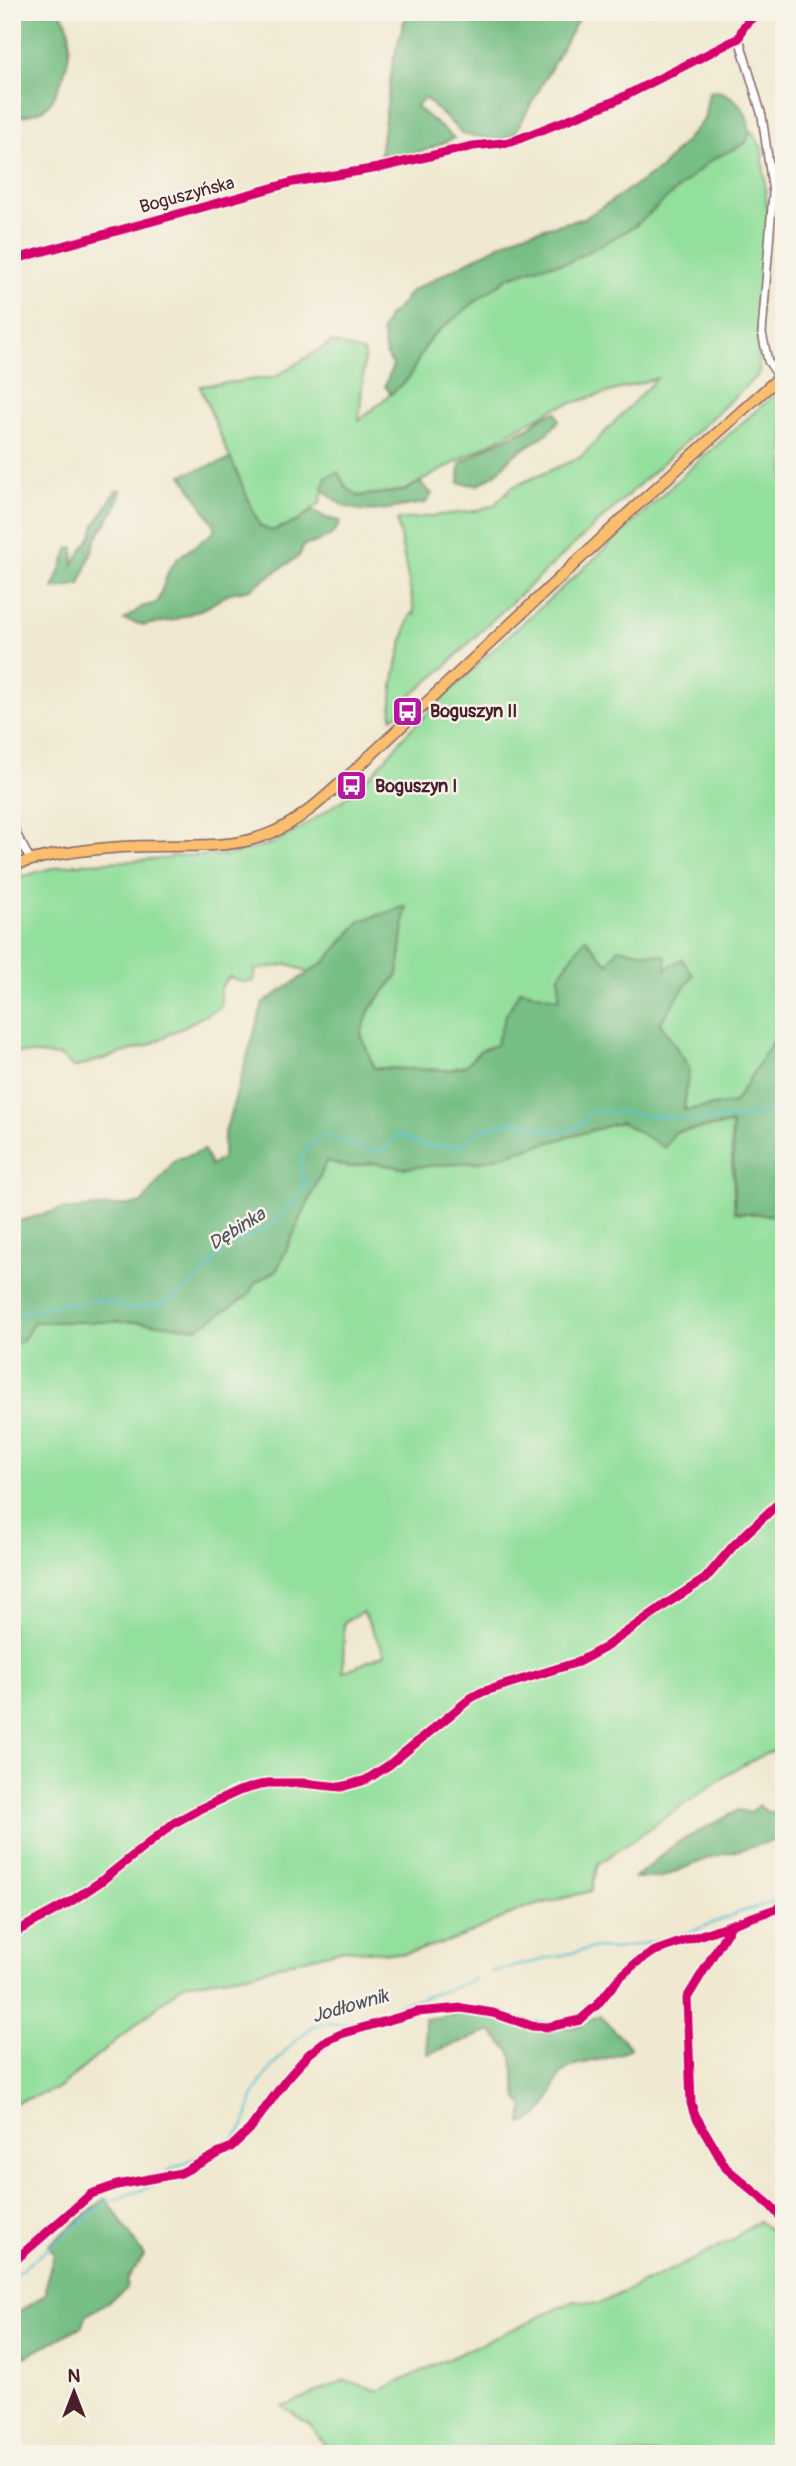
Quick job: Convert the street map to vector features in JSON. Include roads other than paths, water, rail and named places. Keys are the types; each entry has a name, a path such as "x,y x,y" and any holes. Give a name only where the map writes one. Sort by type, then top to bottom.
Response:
{"highway":[{"path":"12,866 30,861 134,847 229,845 268,835 299,818 356,769 613,527 781,375"}],"street":[{"path":"762,12 742,27 739,38 764,125 774,193 762,333 768,361 781,375"},
{"name":"Boguszyńska","path":"12,260 293,182 373,169 473,146 520,139 615,101 739,38"},
{"path":"12,811 15,832 30,861"},
{"path":"12,2263 91,2194 117,2185 181,2173 231,2147 250,2129 309,2054 324,2042 341,2034 416,2012 462,2008 493,2013 532,2026 548,2027 580,2020 636,1963 655,1951 784,1906"},
{"path":"732,1924 687,1998 691,2103 726,2168 771,2206 784,2221"}],"waterway":[{"name":"Dębinka","path":"12,1317 63,1303 76,1305 89,1300 108,1301 126,1309 170,1301 200,1277 226,1248 274,1224 306,1187 300,1163 308,1146 324,1135 361,1149 376,1151 388,1147 399,1135 425,1146 460,1146 484,1129 517,1120 549,1131 568,1131 580,1125 593,1110 713,1119 737,1118 784,1108"},
{"name":"Jodłownik","path":"491,1972 593,1948 614,1949 678,1937 784,1898"},
{"name":"Jodłownik","path":"166,2172 221,2147 237,2135 244,2125 256,2091 273,2065 313,2027 361,2022 475,1978"},
{"name":"Jodłownik","path":"12,2277 104,2204 155,2185"}],"place":[{"name":"Boguszyn II","path":"407,711"},
{"name":"Boguszyn I","path":"352,786"}]}
